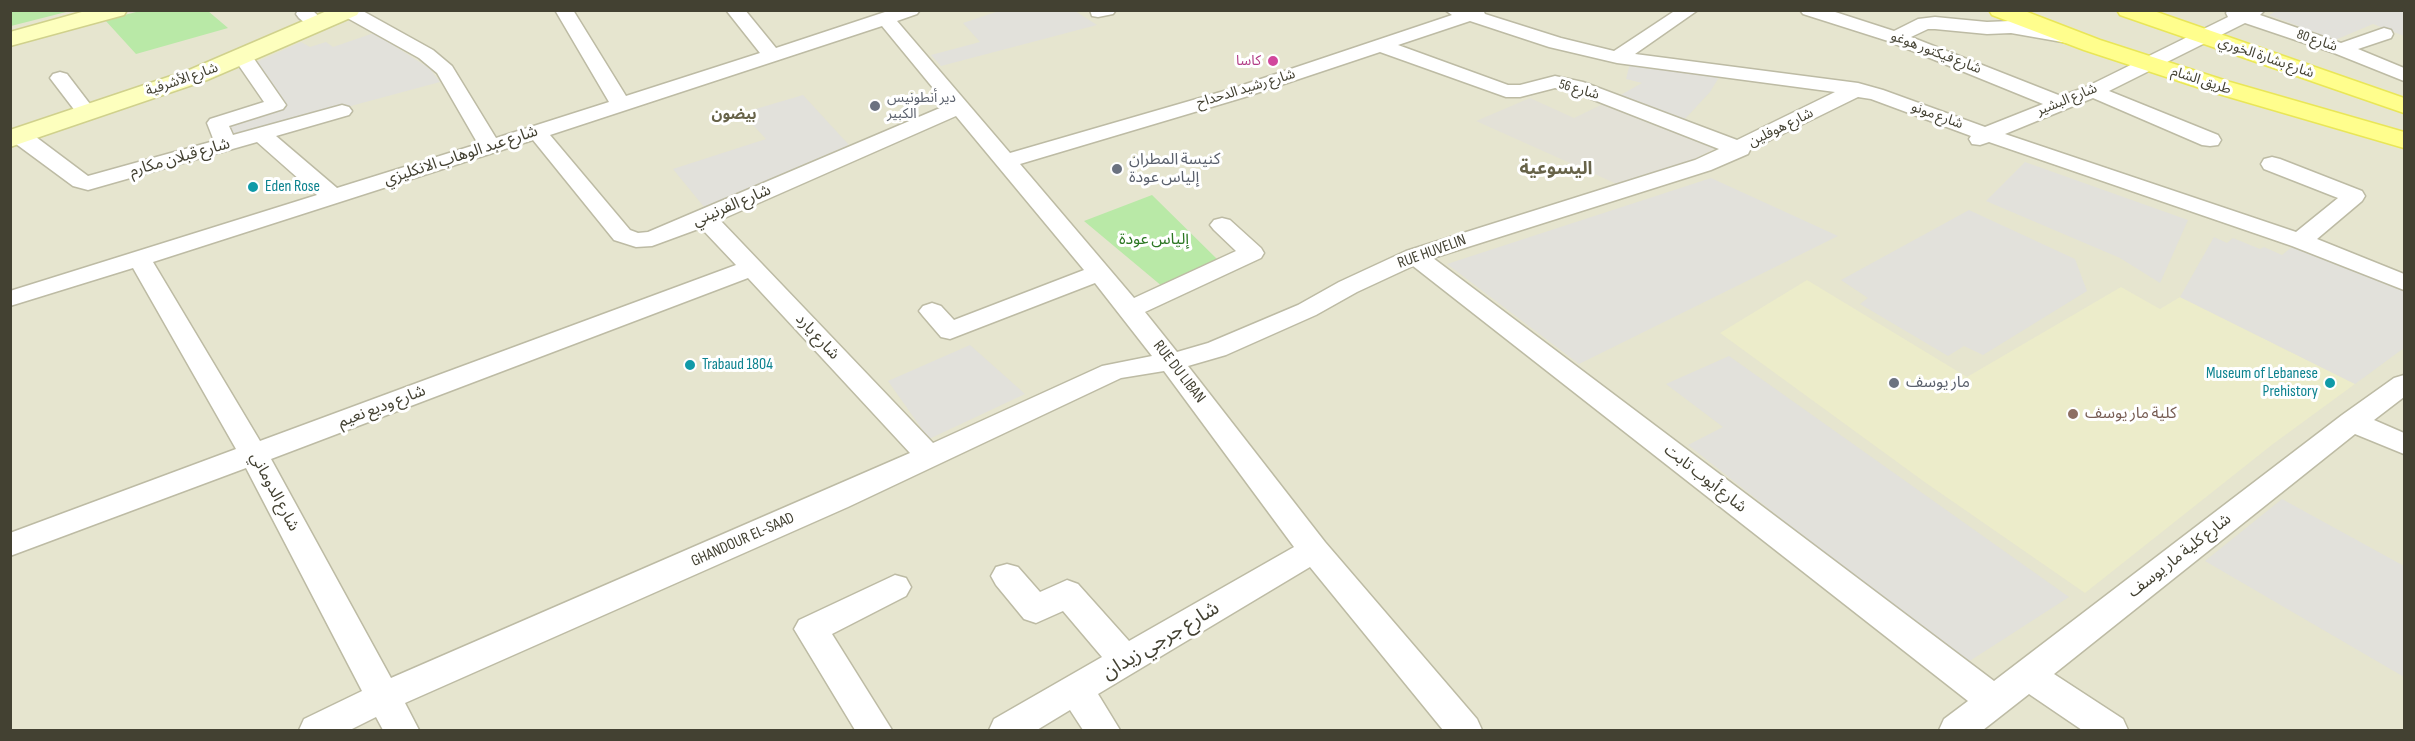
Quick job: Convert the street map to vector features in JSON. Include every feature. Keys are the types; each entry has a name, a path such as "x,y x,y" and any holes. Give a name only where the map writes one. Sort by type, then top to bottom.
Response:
{"main road":[{"name":"طريق الشام","path":"2000,10 2068,37 2148,64 2278,105 2404,140"},
{"name":"شارع بشارة الخوري","path":"2128,10 2404,106"}],"street":[{"path":"10,31 86,10"},
{"path":"10,39 116,10"},
{"path":"564,10 621,105"},
{"path":"735,10 772,55"},
{"path":"1617,57 1689,10"},
{"name":"شارع فيكتور هوغو","path":"1809,10 1895,37 2000,77 2059,103"},
{"path":"348,11 426,54 446,70 491,147"},
{"name":"شارع الأشرفية","path":"15,137 198,75 243,57 311,19 348,11"},
{"name":"شارع مونو","path":"1468,12 1556,43 1617,57 1858,89 1978,140 2300,241 2404,283"},
{"name":"شارع رشيد الدحداح","path":"1006,161 1238,93 1382,46 1468,12"},
{"name":"شارع البشير","path":"1978,140 2059,103 2093,91 2202,36 2243,12"},
{"name":"شارع 80","path":"2243,12 2404,75"},
{"name":"شارع عبد الوهاب الانكليزي","path":"10,299 898,15"},
{"name":"RUE DU LIBAN","path":"898,15 961,106 1097,273 1130,309 1314,550 1464,730"},
{"path":"1895,37 1925,23 1935,23 2012,27 2068,37"},
{"path":"1556,43 1578,27"},
{"path":"2341,49 2384,34"},
{"name":"شارع 56","path":"1382,46 1506,91 1520,91 1555,82 1576,86 1740,149"},
{"path":"226,144 218,123 276,105 243,57"},
{"path":"60,78 86,112"},
{"name":"شارع هوفلين","path":"1703,165 1740,149 1858,89"},
{"path":"2093,91 2210,140"},
{"name":"شارع الفرنيني","path":"537,132 622,235 636,240 652,239 705,218 961,106"},
{"name":"شارع قبلان مكارم","path":"15,137 81,181 88,183 342,111"},
{"path":"261,134 333,197"},
{"path":"2272,164 2354,196 2300,241"},
{"name":"RUE HUVELIN","path":"1172,362 1242,339 1307,310 1348,287 1415,256 1703,165"},
{"name":"شارع يارد","path":"705,218 928,455"},
{"path":"1130,309 1252,253 1222,225"},
{"name":"شارع أيوب تابت","path":"1415,256 1995,702"},
{"name":"شارع الدوماني","path":"139,258 254,455 401,730"},
{"name":"شارع وديع نعيم","path":"10,544 752,268"},
{"path":"932,311 950,332 1097,273"},
{"name":"GHANDOUR EL-SAAD","path":"316,730 382,697 837,499 1112,372 1135,366 1172,362"},
{"name":"شارع كلية مار يوسف","path":"1957,730 2404,384"},
{"path":"2352,422 2404,444"},
{"name":"شارع جرجي زيدان","path":"1007,730 1314,550"},
{"path":"1007,576 1036,610 1067,593 1126,661"},
{"path":"874,730 811,629 895,587"},
{"path":"2029,675 2110,730"},
{"path":"1077,691 1102,730"}],"shaded area":[{"path":"1002,10 1075,11 1097,25 941,66 931,55 980,42 963,23"},
{"path":"2278,10 2404,11 2404,36 2373,24 2335,40 2269,15"},
{"path":"10,11 2404,11 2404,730 11,730"},
{"path":"374,33 429,68 440,82 228,139 224,126 285,104 257,62 301,42 310,47 326,42 333,47"},
{"path":"1630,63 1721,74 1710,92 1683,121 1617,97 1642,83 1626,79"},
{"path":"803,95 849,145 704,207 673,169 766,139 742,113"},
{"path":"1530,98 1574,118 1607,102 1716,148 1693,160 1619,185 1476,121"},
{"path":"2025,162 2188,220 2160,283 2120,258 1986,201"},
{"path":"1711,178 1838,236 1579,364 1447,264"},
{"path":"1969,210 2075,259 2087,291 1983,355 1964,346 1948,356 1860,304 1868,298 1841,280"},
{"path":"2214,237 2227,243 2233,238 2282,255 2293,246 2404,291 2404,348 2355,384 2180,297"},
{"name":"كلية مار يوسف","path":"1807,280 1967,377 2121,287 2160,309 2180,297 2355,384 2273,444 2085,593 1926,483 1720,333"},
{"path":"970,345 1025,394 929,439 888,381"},
{"path":"1729,356 2069,597 1965,664 1688,445 1723,427 1666,384"},
{"path":"2282,499 2404,566 2404,677 2205,561"}],"green space":[{"path":"11,10 70,10 70,11 11,26"},
{"path":"140,11 208,11 228,28 136,54 105,20"},
{"name":"إلياس عودة","path":"1152,195 1218,260 1163,287 1084,221"}],"place":[{"name":"كاسا","path":"1273,61"},
{"name":"دير أنطونيس الكبير","path":"875,106"},
{"name":"كنيسة المطران إلياس عودة","path":"1117,169"},
{"name":"Eden Rose","path":"253,187"},
{"name":"Trabaud 1804","path":"690,365"},
{"name":"مار يوسف","path":"1894,383"},
{"name":"Museum of Lebanese Prehistory","path":"2330,383"},
{"name":"كلية مار يوسف","path":"2073,414"}],"district":[{"name":"بيضون","path":"734,115"},
{"name":"اليسوعية","path":"1556,169"}]}
